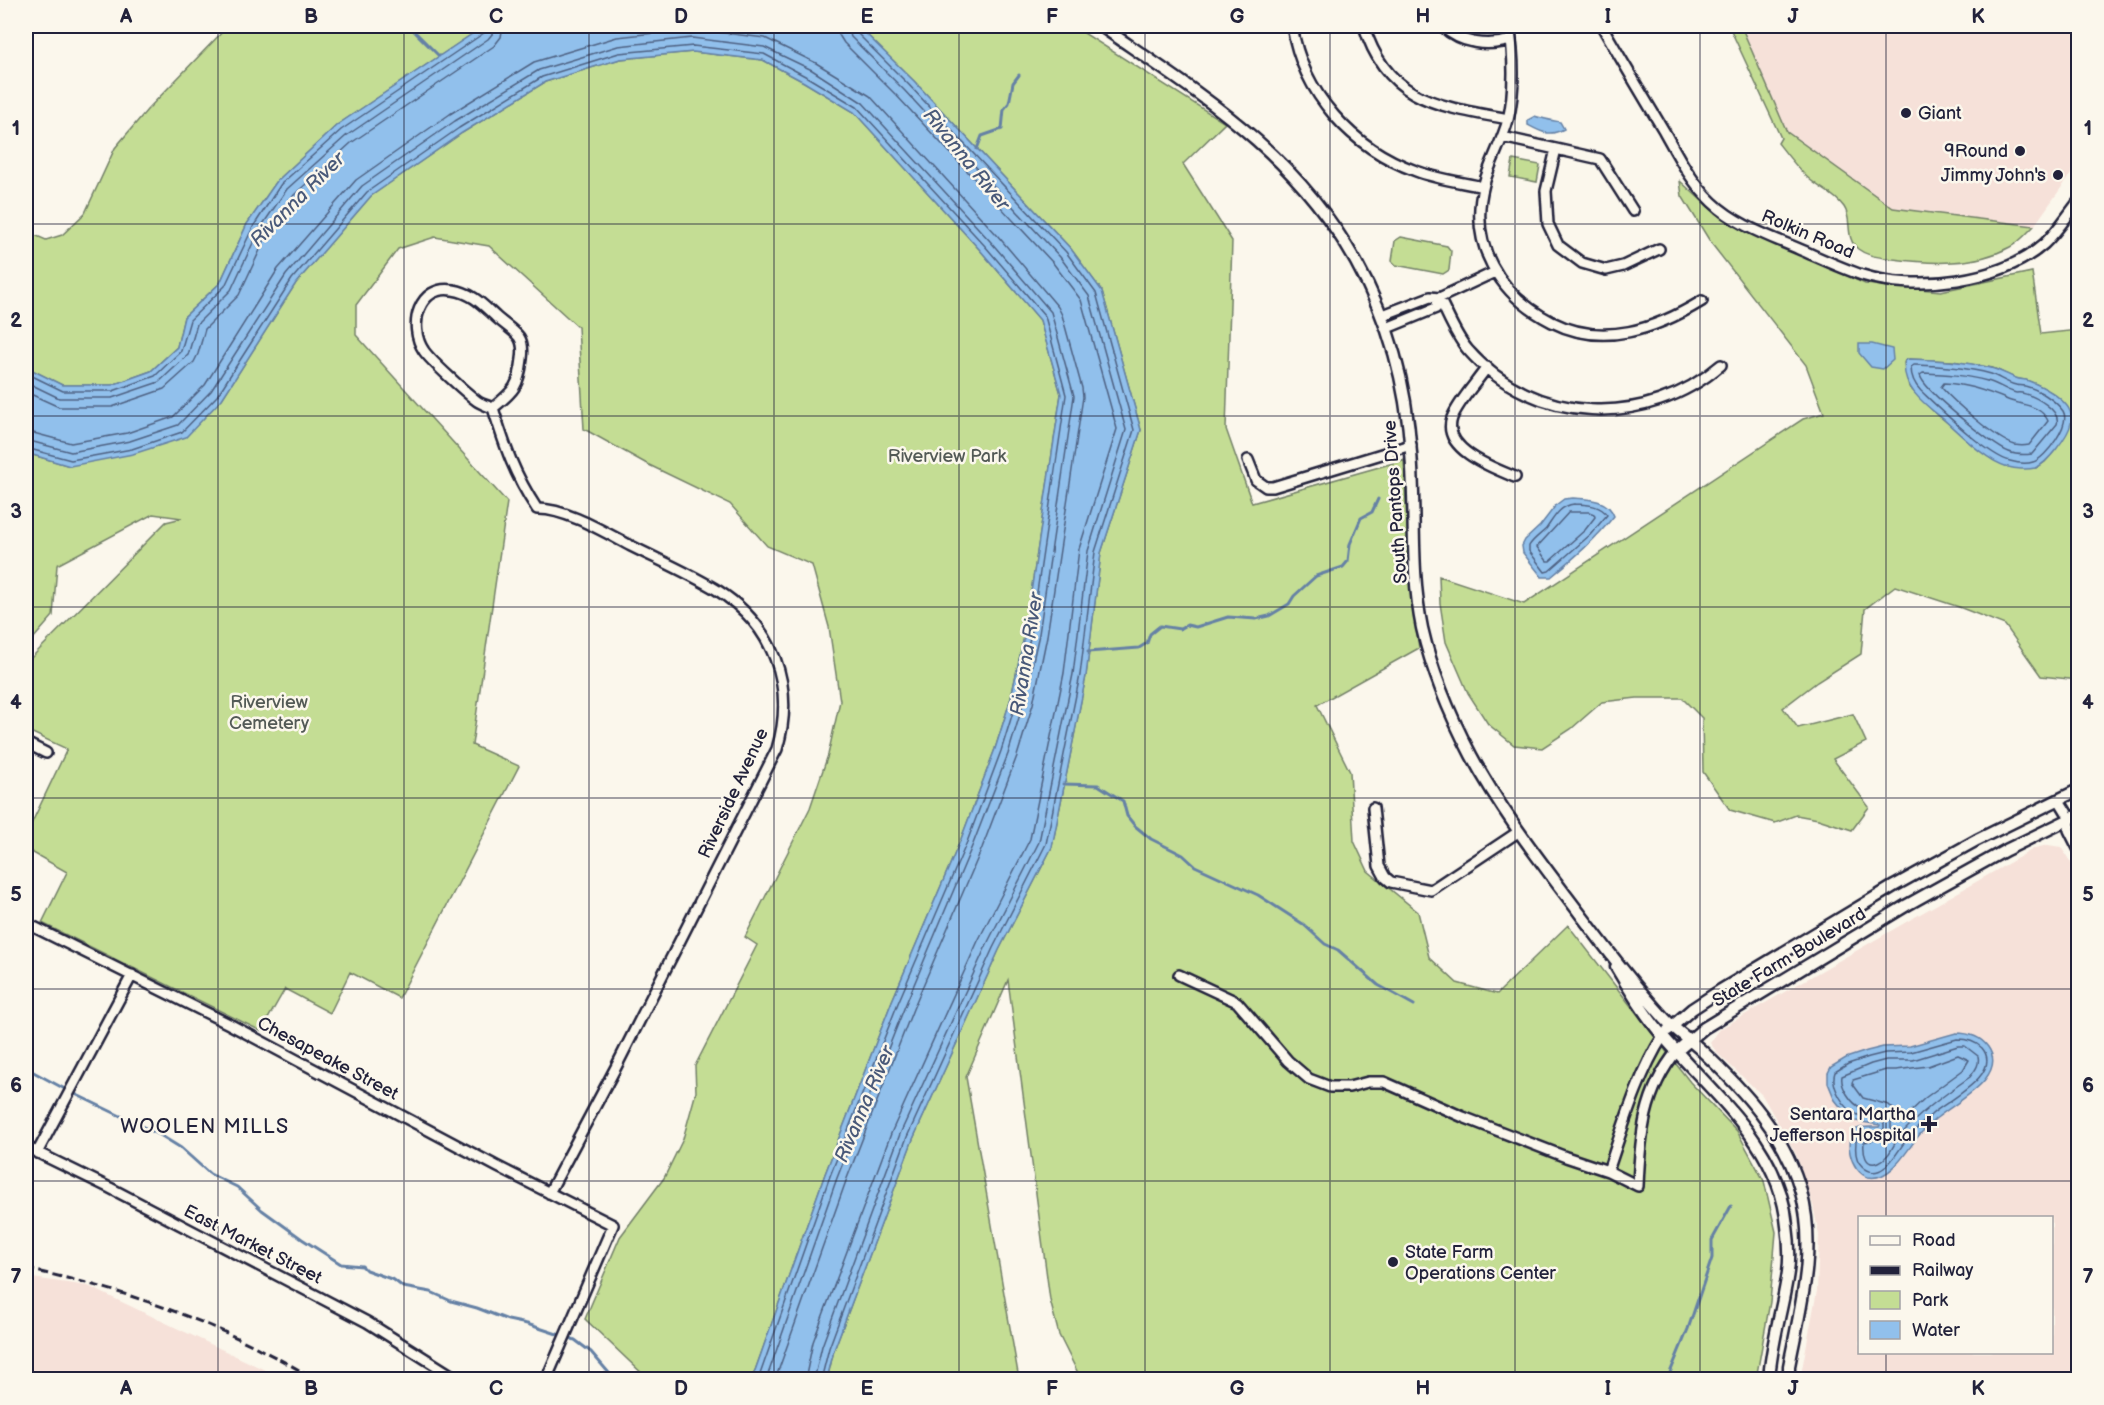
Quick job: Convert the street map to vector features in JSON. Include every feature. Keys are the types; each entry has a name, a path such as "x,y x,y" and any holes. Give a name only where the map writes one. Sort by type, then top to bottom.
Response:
{"street":[{"name":"South Pantops Drive","path":"1101,26 1228,114 1281,161 1340,235 1383,315 1397,361 1411,445 1418,599 1429,656 1439,683 1472,755 1518,832 1600,942 1672,1026 1723,1071 1759,1111 1772,1130 1800,1190 1807,1223 1807,1273 1789,1366 1789,1380"},
{"path":"1292,26 1299,56 1317,94 1330,112 1359,141 1398,164 1419,172 1483,186"},
{"path":"1364,26 1384,66 1412,93 1442,106 1508,119"},
{"path":"1442,26 1458,38 1486,45 1511,40"},
{"path":"1509,26 1512,92 1508,119 1483,186 1480,222 1488,258 1495,272 1509,292 1524,305 1558,326 1577,332 1610,335 1629,333 1666,321 1702,302"},
{"name":"Rolkin Road","path":"1602,26 1685,167 1711,202 1732,218 1752,229 1862,275 1923,283 1954,281 1979,276 2009,264 2042,246 2079,202"},
{"path":"1502,137 1600,159 1633,211"},
{"path":"1556,149 1546,191 1548,224 1558,245 1582,263 1606,270 1623,266 1659,249"},
{"path":"1383,315 1430,297 1439,298 1495,272"},
{"path":"452,290 472,295 519,338 523,352 520,378 510,395 493,408 478,402 425,352 417,339 415,322 418,310 437,291 452,290"},
{"path":"1387,328 1436,308 1439,298"},
{"path":"1439,298 1462,342 1478,360 1504,380 1541,399 1560,405 1597,410 1637,407 1669,398 1701,380 1720,365"},
{"path":"1487,367 1453,415 1451,430 1453,438 1460,447 1485,464 1515,477"},
{"name":"Riverside Avenue","path":"493,408 505,447 520,483 537,509 558,511 595,528 699,580 732,601 748,615 767,641 779,668 784,697 784,715 777,749 616,1067 549,1193"},
{"path":"1248,460 1256,480 1273,487 1411,445"},
{"path":"26,743 46,753"},
{"name":"State Farm Boulevard","path":"1608,1171 1654,1051 1672,1026 1692,1009 1894,886 1977,840 2079,790"},
{"path":"2059,800 2076,818 2069,830 2079,848"},
{"path":"1373,808 1381,872 1391,882 1422,890 1431,890 1518,832"},
{"name":"State Farm Boulevard","path":"1179,975 1237,1002 1288,1061 1309,1079 1330,1087 1384,1082 1463,1117 1608,1171 1638,1186 1644,1116 1660,1076 1677,1051 1689,1040 1704,1028 1906,905 2006,850 2076,818"},
{"name":"Chesapeake Street","path":"26,923 240,1030 613,1225 546,1380"},
{"name":"South Pantops Drive","path":"1600,942 1629,991 1663,1036 1745,1125 1757,1143 1781,1196 1787,1225 1788,1270 1769,1380"},
{"path":"37,1153 132,975"},
{"name":"East Market Street","path":"26,1147 110,1188 367,1322 457,1379"}],"shaded area":[{"path":"1741,26 2078,26 2078,164 2034,226 1893,208 1787,132"},
{"name":"Sentara Martha Jefferson Hospital","path":"2048,845 2061,847 2078,874 2078,1379 1802,1379 1817,1291 1819,1235 1813,1205 1796,1154 1762,1095 1718,1054 1710,1043 1720,1029 2035,848"},
{"path":"26,1277 88,1286 284,1379 26,1379"}],"green space":[{"path":"228,26 484,26 337,125 277,181 247,224 220,283 184,317 177,347 151,371 112,385 62,385 26,367 26,225 32,234 46,240 62,235 85,213 115,148 147,110"},
{"path":"858,26 949,26 972,32 996,26 1073,26 1225,123 1183,164 1232,241 1226,429 1252,503 1404,460 1410,587 1419,648 1317,705 1350,772 1354,841 1368,871 1418,912 1429,957 1457,983 1497,994 1568,925 1690,1082 1737,1131 1764,1181 1776,1232 1770,1302 1756,1379 1081,1379 1059,1335 1050,1300 1008,980 966,1077 1019,1379 827,1380 834,1350 913,1139 999,950 1052,847 1086,676 1101,553 1141,430 1102,291 1071,249 914,81"},
{"path":"1729,26 1741,26 1787,132 1893,208 2034,226 2010,247 1982,258 1953,262 1908,261 1862,252 1851,239 1847,212 1844,207 1836,198 1804,174 1778,143 1781,138"},
{"path":"693,52 763,60 854,112 980,250 1040,320 1061,394 1025,632 1011,698 995,749 961,839 892,1001 825,1174 752,1379 648,1379 585,1319 620,1237 664,1178 683,1139 696,1092 695,1066 757,945 745,937 810,808 828,755 840,701 829,627 812,565 767,546 730,504 647,464 584,429 578,327 489,246 435,237 398,249 356,305 356,335 507,502 472,745 519,766 399,998 350,972 330,1013 285,989 261,1031 42,923 67,872 26,849 26,835 67,749 26,730 26,663 166,522 182,518 153,514 57,565 53,616 26,647 26,453 70,466 222,399 296,283 371,196 462,133 545,82 620,59"},
{"path":"1513,160 1540,165 1537,182 1510,177"},
{"path":"1680,181 1720,217 1865,284 1941,291 2032,272 2041,334 2078,330 2078,680 2041,676 2005,625 1895,586 1865,609 1861,654 1817,682 1783,708 1798,728 1853,714 1866,742 1833,759 1869,807 1852,830 1818,819 1796,815 1775,823 1730,810 1703,772 1702,718 1682,698 1637,698 1602,702 1571,729 1542,748 1514,745 1488,724 1468,693 1446,642 1440,603 1439,576 1524,604 1803,419 1824,413 1806,365 1711,243 1682,196","holes":["1905,360 1953,361 1993,368 2017,379 2038,385 2054,394 2056,449 2045,462 2036,468 2006,466 1993,460 1933,411 1909,387"]},
{"path":"1401,237 1447,246 1451,251 1449,270 1443,274 1396,265 1392,261 1395,241"}],"water":[{"name":"Rivanna River","path":"484,26 858,26 914,81 1071,249 1102,291 1141,430 1101,553 1086,676 1052,847 999,950 913,1139 834,1350 827,1379 752,1379 825,1174 892,1001 961,839 995,749 1011,698 1025,632 1061,394 1040,320 980,250 854,112 763,60 693,52 620,59 545,82 462,133 371,196 296,283 222,399 186,437 133,454 70,466 26,453 26,367 62,385 112,385 151,371 177,347 184,317 220,283 247,224 277,181 337,125"},
{"path":"1535,116 1560,122 1564,129 1549,133 1537,130 1528,125 1528,120"},
{"path":"1859,344 1872,344 1892,349 1893,360 1883,369 1871,367 1859,353"},
{"path":"1905,360 1950,361 1981,366 2034,383 2067,406 2071,416 2069,428 2051,455 2035,468 2018,469 2000,464 1973,446 1915,394 1904,369"},
{"path":"1573,498 1603,503 1614,516 1592,541 1560,570 1551,577 1542,577 1523,553 1522,546 1556,505 1564,499"},
{"path":"1956,1033 1974,1036 1988,1047 1993,1058 1986,1078 1977,1088 1932,1122 1892,1169 1877,1177 1862,1174 1850,1154 1852,1133 1857,1129 1880,1125 1856,1121 1847,1115 1835,1100 1828,1083 1828,1073 1831,1067 1846,1058 1867,1051 1883,1047 1910,1046"}],"waterway":[{"path":"409,26 439,56"},
{"name":"Rivanna River","path":"977,149 982,136 1002,129 1004,109 1009,103 1013,83 1019,75"},
{"path":"1088,652 1139,648 1147,643 1150,634 1160,626 1180,629 1187,625 1196,627 1228,617 1256,619 1269,616 1289,604 1294,596 1316,576 1343,567 1348,561 1350,544 1361,518 1372,512 1378,499"},
{"path":"1063,784 1098,785 1123,801 1127,816 1151,839 1183,855 1195,866 1258,895 1303,924 1325,944 1338,950 1378,985 1414,1005"},
{"path":"26,1068 63,1088"},
{"path":"75,1094 160,1135 181,1148 210,1174 237,1187 262,1210 341,1264 362,1266 366,1270 394,1280 403,1287 431,1292 451,1301 575,1340 591,1352 615,1380"},
{"path":"1667,1380 1688,1329 1712,1258 1712,1240 1731,1206"}],"railway":[{"path":"26,1269 114,1291 171,1310 254,1346 314,1380"}],"place":[{"name":"Giant","path":"1906,113"},
{"name":"9Round","path":"2020,151"},
{"name":"Jimmy John's","path":"2058,175"},
{"name":"Sentara Martha Jefferson Hospital","path":"1929,1124"},
{"name":"State Farm Operations Center","path":"1393,1262"}],"district":[{"name":"WOOLEN MILLS","path":"205,1126"}],"park label":[{"name":"Riverview Park","path":"947,456"},
{"name":"Riverview Cemetery","path":"269,712"}]}
